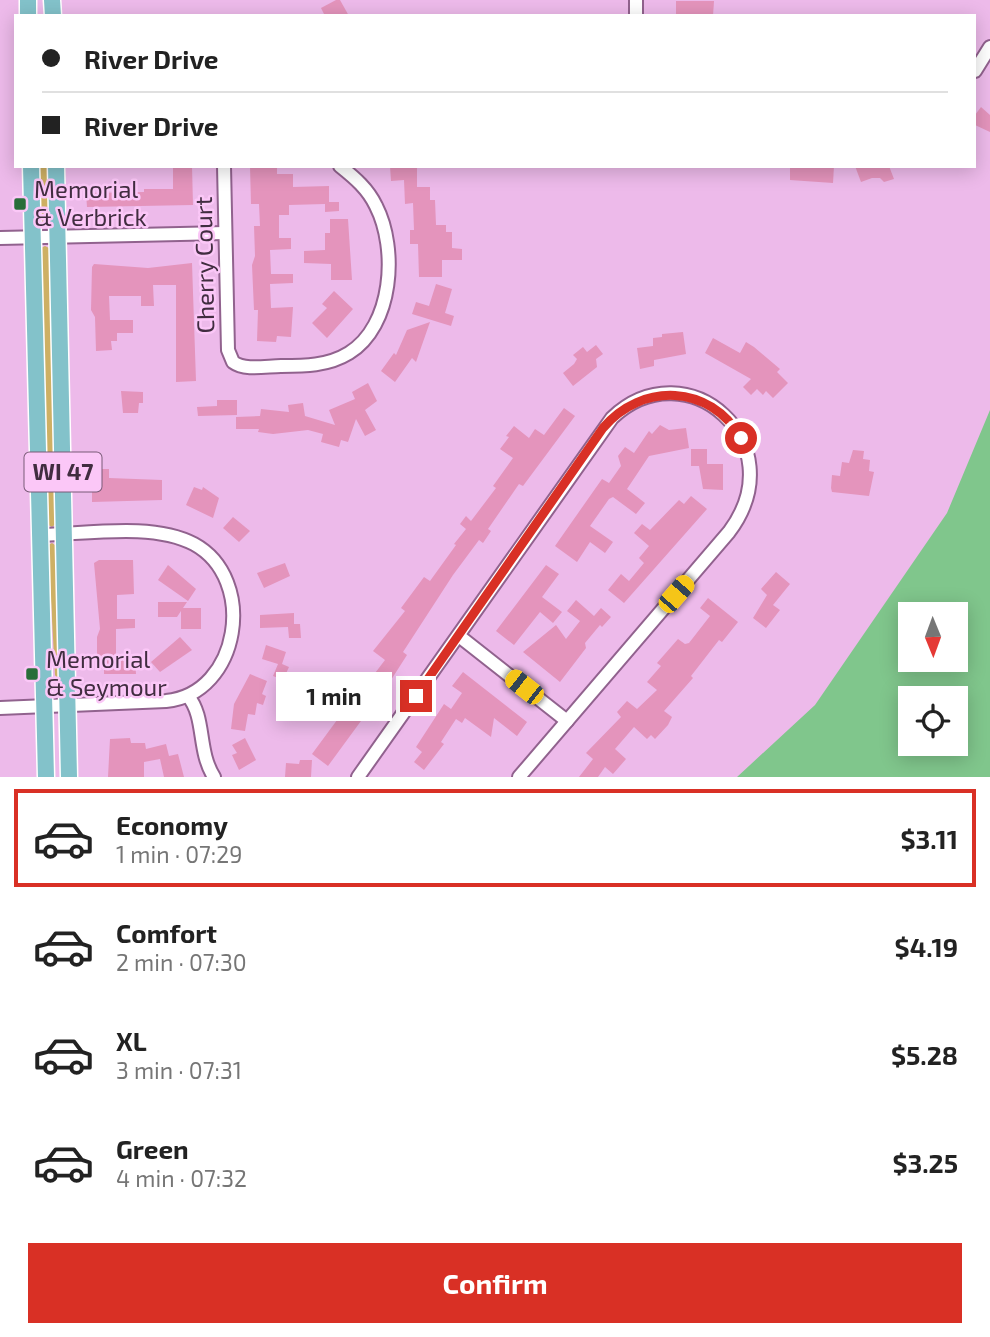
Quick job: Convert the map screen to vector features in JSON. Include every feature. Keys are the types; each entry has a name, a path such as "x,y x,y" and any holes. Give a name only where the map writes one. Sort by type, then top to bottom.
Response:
{"main road":[{"name":"WI 47","path":"31,168 46,777"},
{"name":"WI 47","path":"56,168 69,777"}],"street":[{"path":"976,69 990,47"},
{"name":"Cherry Court","path":"224,168 228,350 233,362 246,367 305,366 327,363 347,355 369,337 383,312 387,283 386,239 376,205 362,184 342,168"},
{"path":"0,238 225,233"},
{"path":"358,777 603,428 620,411 653,396 671,394 699,400 721,412 736,429 749,457 750,490 744,511 729,532 519,777"},
{"path":"0,708 166,701 188,696 214,673 233,632 230,590 215,562 200,548 170,535 40,535"},
{"path":"459,636 567,720"},
{"path":"188,696 198,708 202,750 214,777"}],"shaded area":[{"path":"38,168 49,168 50,224 45,227 39,222"},
{"path":"45,246 51,249 57,523 52,527 46,524 41,248"},
{"path":"990,410 990,777 737,777 815,705 947,513"},
{"path":"52,543 58,547 59,681 55,675 48,545"}],"building":[{"path":"340,0 348,14 324,14 321,8"},
{"path":"676,1 714,1 713,14 676,14"},
{"path":"981,107 990,115 990,132 976,125 976,114"},
{"path":"173,168 192,168 193,205 87,207 86,193 173,189"},
{"path":"250,168 277,168 277,174 293,174 293,187 329,186 329,202 339,202 339,211 325,212 325,204 289,205 289,215 279,215 279,238 291,238 291,249 270,250 271,274 293,274 293,283 270,284 271,308 293,307 291,337 277,336 276,342 257,341 258,310 254,310 252,265 255,256 254,226 260,226 259,204 251,204"},
{"path":"390,168 417,168 417,187 430,187 430,200 435,200 436,225 446,225 446,232 452,232 452,248 462,249 462,260 442,260 442,277 419,277 418,244 410,244 410,230 414,230 413,203 405,204 404,180 391,181"},
{"path":"790,168 834,168 833,183 790,180"},
{"path":"856,168 890,168 894,179 884,182 880,178 872,178 861,182"},
{"path":"330,219 348,219 352,280 331,280 331,264 304,263 304,251 325,250 325,233 330,233"},
{"path":"192,263 196,381 176,382 176,285 153,285 154,306 141,306 141,296 109,296 110,320 133,320 133,333 117,333 117,341 111,341 112,350 96,351 95,317 91,310 94,264 148,268"},
{"path":"436,284 452,289 445,313 454,316 451,326 412,314 416,302 429,306"},
{"path":"334,291 353,309 327,338 312,323 327,308 322,304"},
{"path":"430,322 416,362 412,358 395,382 381,371 394,353 396,355 407,330"},
{"path":"683,332 686,354 654,360 654,366 640,369 637,348 653,346 653,338 662,337 662,334"},
{"path":"713,338 740,353 746,342 780,369 777,372 788,383 773,398 766,391 763,395 757,389 751,395 743,387 751,379 705,353"},
{"path":"596,345 603,354 596,359 597,367 573,386 563,373 577,359 573,355 583,347 587,352"},
{"path":"368,383 377,401 365,410 376,430 365,436 356,419 348,442 341,440 339,447 321,442 323,434 308,430 273,434 258,432 259,429 236,429 236,417 260,416 261,409 289,412 288,405 303,403 305,416 335,425 329,410 355,399 352,392"},
{"path":"121,391 143,392 143,403 139,403 138,413 123,413"},
{"path":"217,400 237,400 237,415 198,416 197,407 217,406"},
{"path":"564,408 575,416 523,486 519,484 488,529 491,531 483,543 479,540 453,575 403,652 407,655 391,680 328,766 312,754 354,697 349,694 362,676 369,681 385,660 373,651 405,611 401,608 424,577 430,581 456,545 454,544 466,529 460,524 466,516 471,521 496,488 493,486 513,458 500,449 509,437 506,436 514,426 529,438 535,429 544,435"},
{"path":"660,425 669,430 686,428 689,448 649,456 627,489 645,503 636,514 613,497 609,499 590,526 613,542 605,553 590,542 577,562 555,546 602,479 609,483 621,466 618,456 625,447 634,453 649,431 652,434"},
{"path":"691,449 707,449 707,464 723,464 723,490 703,489 699,466 691,466"},
{"path":"853,450 864,451 863,459 870,460 869,471 874,472 869,496 832,492 832,475 840,476 842,462 849,463"},
{"path":"97,469 109,469 109,478 162,480 162,500 92,502 92,484 98,484"},
{"path":"194,487 202,490 203,487 219,498 213,518 186,505"},
{"path":"691,496 707,509 624,603 608,590 621,574 629,581 644,563 639,558 649,546 634,533 642,524 650,530 679,500 684,504"},
{"path":"233,517 250,531 239,542 223,528"},
{"path":"99,560 133,560 134,594 117,595 117,619 135,619 135,628 116,629 116,656 123,656 123,661 135,660 136,674 104,674 104,669 97,669 97,637 100,629 94,563"},
{"path":"285,563 290,576 264,588 257,573"},
{"path":"168,565 196,589 188,601 158,580"},
{"path":"546,565 559,574 542,597 562,612 553,623 540,612 514,645 496,631"},
{"path":"776,572 790,584 773,605 780,610 766,628 753,618 767,595 761,589"},
{"path":"708,598 738,622 722,642 719,640 691,676 693,678 664,711 672,717 668,725 655,739 651,735 647,739 634,727 615,749 626,759 613,774 605,767 598,777 579,777 593,759 586,753 621,717 617,712 627,701 637,709 657,690 647,682 661,666 657,663 678,639 685,644 689,643 710,616 700,608"},
{"path":"576,600 594,616 601,608 611,617 602,627 600,625 585,643 586,648 560,682 523,652 556,625 566,639 580,621 567,611"},
{"path":"158,602 187,602 183,608 201,608 201,629 181,629 181,611 177,617 158,617"},
{"path":"294,613 294,624 300,624 301,638 289,638 288,627 260,628 260,615"},
{"path":"180,637 192,650 160,672 151,662"},
{"path":"266,645 286,652 282,664 289,667 283,680 273,676 278,664 262,659"},
{"path":"463,672 527,722 517,736 494,718 491,737 465,718 462,723 456,719 441,742 444,744 424,770 414,762 422,752 416,747 444,704 451,709 462,693 452,686"},
{"path":"250,674 267,681 262,694 266,696 263,705 257,703 255,715 248,714 245,731 231,729 234,704"},
{"path":"130,738 131,743 145,743 146,749 166,744 169,756 178,754 184,777 164,777 160,759 144,762 144,777 108,777 110,739"},
{"path":"245,738 256,760 239,770 232,755 237,753 232,745"},
{"path":"300,760 312,760 311,777 285,777 286,763 299,764"}],"place":[{"name":"Memorial & Verbrick","path":"20,204"},
{"name":"Memorial & Seymour","path":"32,674"}],"route":[{"path":"416,696 603,428 620,411 635,402 662,394 690,397 721,412 741,438"}]}
